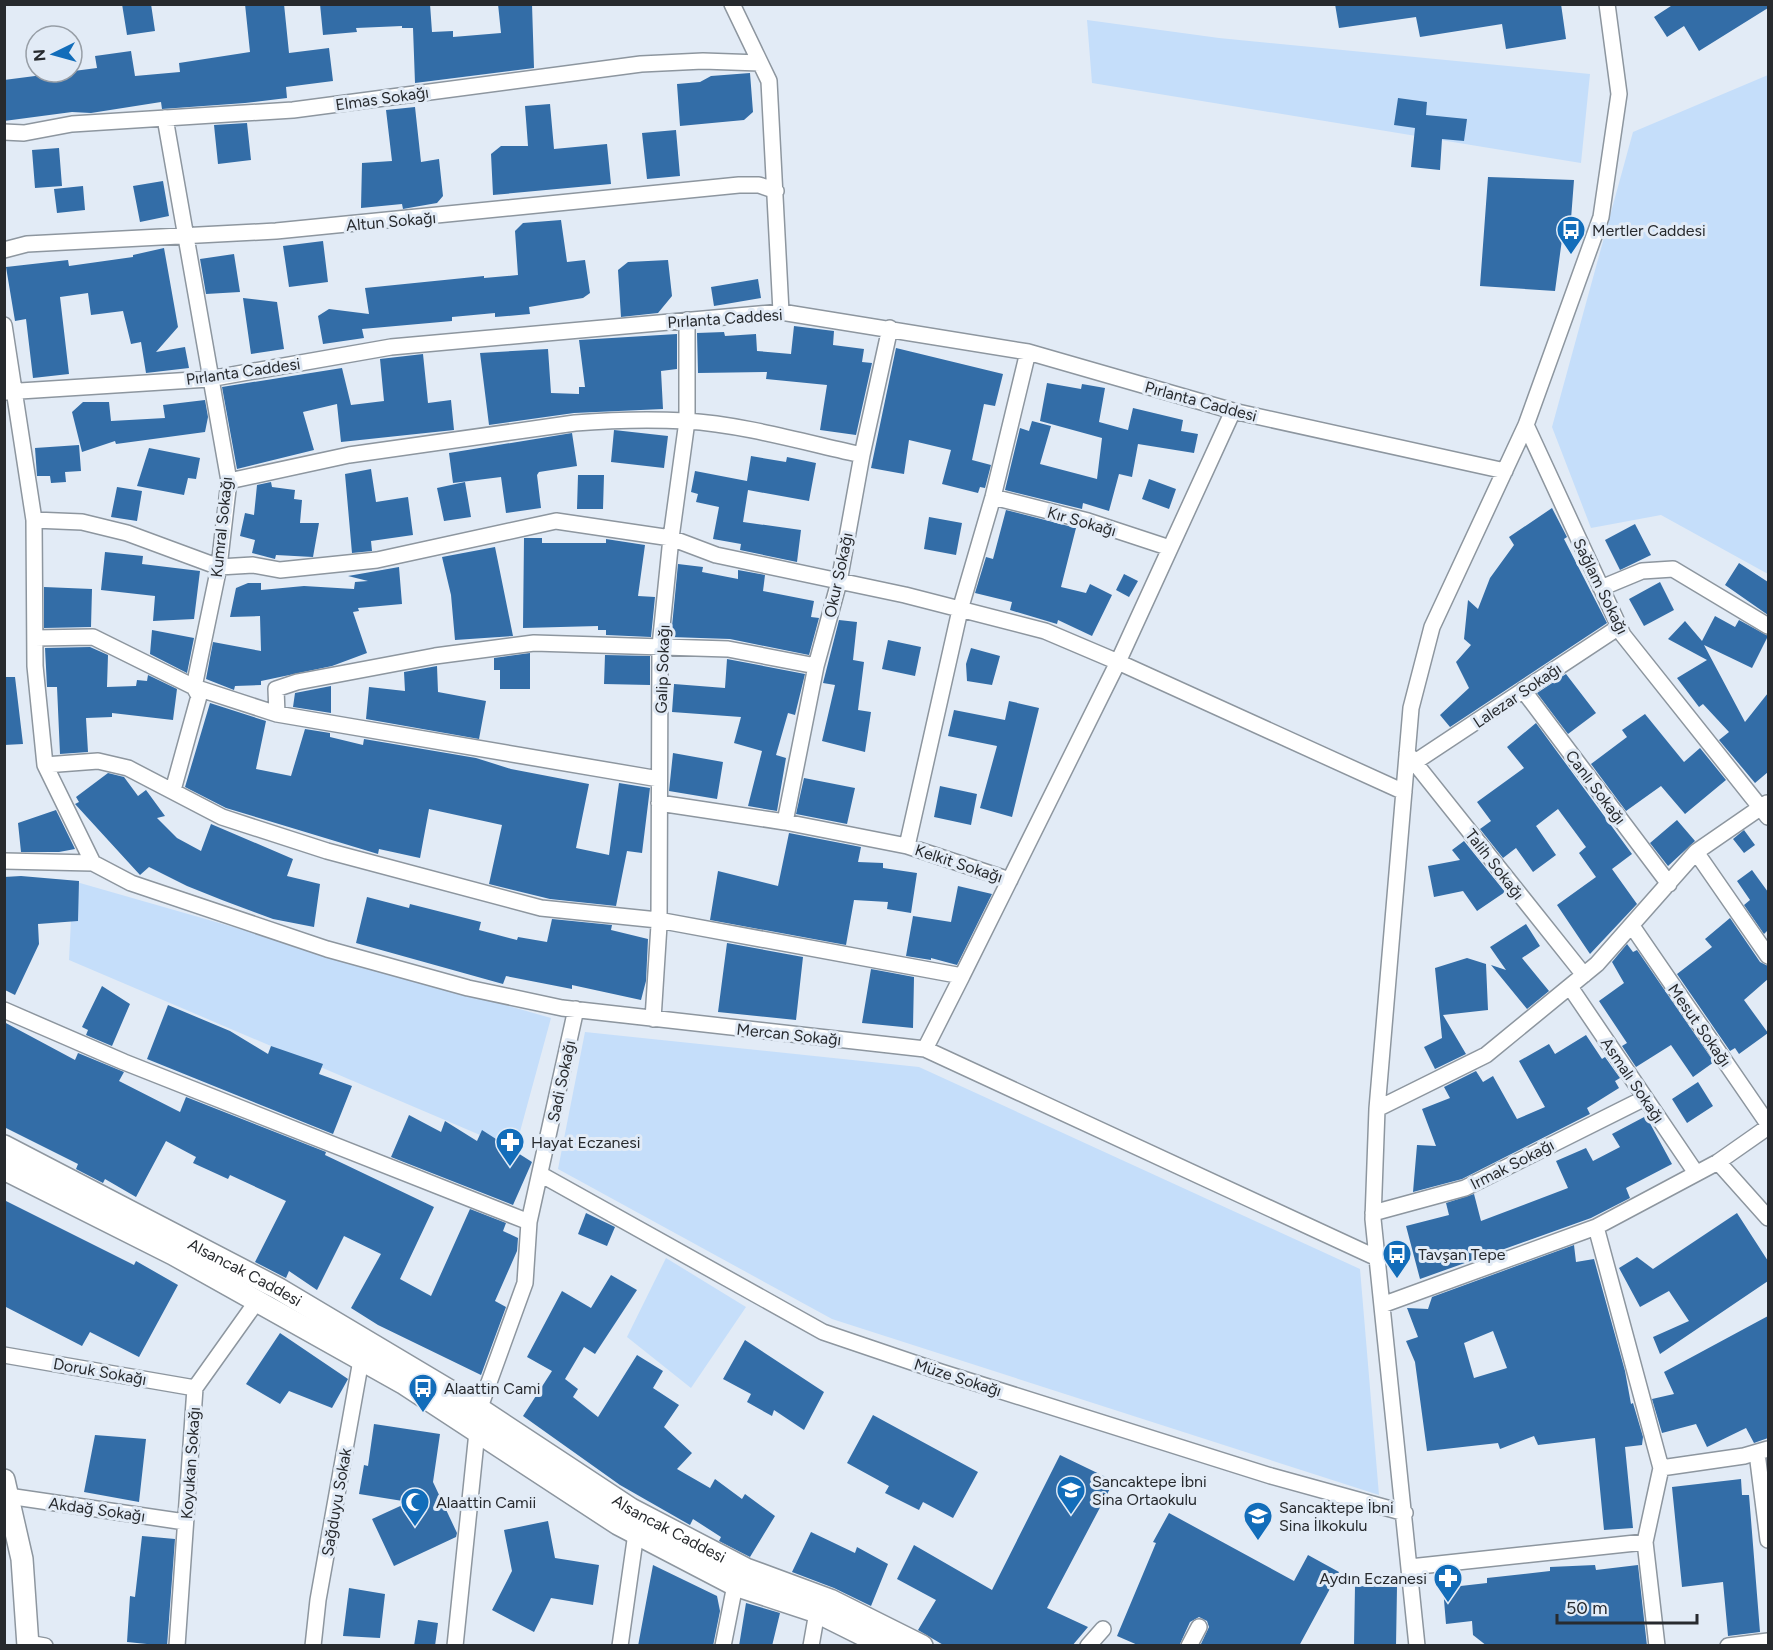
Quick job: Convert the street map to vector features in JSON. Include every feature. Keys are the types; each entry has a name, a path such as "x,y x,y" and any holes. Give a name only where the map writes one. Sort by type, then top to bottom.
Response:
{"street":[{"path":"732,4 769,81 781,312"},
{"path":"1429,1646 1417,1640 1373,1213 1377,1109 1404,792 1411,758 1411,708 1432,627 1526,425 1601,217 1619,94 1607,4"},
{"name":"Elmas Sokağı","path":"4,132 24,133 72,124 293,110 641,64 703,61 760,63"},
{"name":"Kumral Sokağı","path":"165,118 209,379 229,480 219,567 194,687 199,696 173,790"},
{"name":"Altun Sokağı","path":"4,250 27,244 300,229 740,185 759,185 776,191"},
{"name":"Pırlanta Caddesi","path":"10,392 209,379 391,347 781,312 1029,352 1233,411 1505,471"},
{"name":"Galip Sokağı","path":"653,1019 658,920 660,646 671,538 687,421 687,320"},
{"path":"4,325 10,392 34,520 35,666 45,765 93,863 4,861"},
{"name":"Okur Sokağı","path":"784,822 816,666 838,582 862,455 890,328"},
{"path":"907,846 960,610 993,497 1029,352"},
{"path":"925,1049 1118,662 1233,411"},
{"path":"229,480 349,455 575,423 687,421 778,436 862,455"},
{"name":"Sağlam Sokağı","path":"1526,425 1623,635 1766,809"},
{"name":"Kır Sokağı","path":"993,497 1088,521 1170,548"},
{"path":"34,520 82,522 128,533 219,567 253,565 280,570 376,560 556,521 671,538 716,555 1045,631 1404,792"},
{"path":"1601,588 1642,571 1673,568 1768,626"},
{"name":"Lalezar Sokağı","path":"1411,758 1523,690 1619,627"},
{"path":"35,638 93,637 194,687 277,714 659,779"},
{"path":"277,714 276,689 297,682 435,656 534,643 728,649 816,666"},
{"name":"Canlı Sokağı","path":"1523,690 1669,884"},
{"name":"Talih Sokağı","path":"1411,758 1584,975"},
{"path":"45,765 98,761 128,768 222,817 338,854 541,908 658,920 962,976"},
{"name":"Kelkit Sokağı","path":"659,803 784,822 907,846 1010,880"},
{"path":"1377,1109 1486,1055 1584,975 1632,926 1696,852 1766,809"},
{"path":"1696,852 1768,956"},
{"name":"Mercan Sokağı","path":"93,863 131,883 327,950 468,988 576,1010 925,1049 1377,1258"},
{"name":"Mesut Sokağı","path":"1632,926 1768,1126"},
{"name":"Asmalı Sokağı","path":"1570,987 1696,1173"},
{"path":"4,1010 124,1062 530,1222"},
{"name":"Sadi Sokağı","path":"479,1410 525,1283 530,1222 576,1010"},
{"name":"Irmak Sokağı","path":"1373,1213 1465,1188 1645,1098"},
{"path":"1382,1305 1596,1227 1718,1162 1768,1126"},
{"name":"Alsancak Caddesi","path":"4,1146 279,1289 479,1410 630,1509 738,1576 830,1600 922,1646"},
{"path":"1718,1162 1768,1218"},
{"name":"Alsancak Caddesi","path":"4,1169 173,1254 403,1383 636,1533 738,1576 885,1646"},
{"name":"Müze Sokağı","path":"540,1174 823,1332 941,1372 1237,1465 1405,1513"},
{"path":"1596,1227 1661,1468 1645,1542 1657,1646"},
{"name":"Koyukan Sokağı","path":"177,1646 195,1388 257,1301"},
{"name":"Doruk Sokağı","path":"4,1355 195,1388"},
{"name":"Sağduyu Sokak","path":"313,1646 318,1600 361,1360"},
{"path":"455,1646 479,1410"},
{"path":"1661,1468 1763,1451 1768,1540"},
{"path":"6,1488 21,1559 34,1645"},
{"name":"Akdağ Sokağı","path":"6,1488 186,1522"},
{"path":"620,1646 636,1533"},
{"path":"1410,1567 1645,1542"},
{"path":"723,1646 738,1576"},
{"path":"811,1646 817,1612"},
{"path":"1190,1646 1198,1627"},
{"path":"1088,1646 1103,1629"},
{"path":"1728,1646 1768,1641"}],"shaded area":[{"path":"1087,20 1219,38 1590,74 1581,163 1092,83"},
{"path":"1768,75 1768,574 1661,515 1591,528 1552,427 1633,132"},
{"path":"73,881 551,1018 515,1150 69,960"},
{"path":"585,1032 919,1067 1360,1269 1379,1495 832,1319 558,1169"},
{"path":"666,1258 746,1307 691,1388 627,1337"}],"building":[{"path":"122,4 151,4 155,31 127,35"},
{"path":"245,4 284,4 289,53 329,48 333,81 286,87 287,98 162,109 161,102 91,113 72,112 4,121 4,80 24,77 24,84 84,84 84,70 97,68 95,56 131,51 135,76 180,72 179,63 250,52"},
{"path":"320,4 430,4 432,32 453,31 453,37 501,33 498,4 532,4 534,68 415,83 413,28 402,28 402,26 356,28 357,32 323,35"},
{"path":"1335,4 1561,4 1566,39 1506,49 1502,24 1420,37 1416,17 1339,28"},
{"path":"1674,4 1768,4 1768,8 1699,51 1684,26 1667,37 1654,17"},
{"path":"750,73 753,112 744,120 680,126 677,84 700,82 711,76"},
{"path":"1398,98 1427,102 1426,115 1467,119 1464,141 1442,139 1440,170 1411,167 1415,128 1394,125"},
{"path":"550,104 554,149 607,144 611,184 493,195 491,154 501,146 528,146 525,106"},
{"path":"415,107 421,162 439,159 443,196 437,203 403,209 402,204 361,208 362,163 392,161 386,110"},
{"path":"247,123 251,160 218,164 214,125"},
{"path":"676,130 680,176 647,179 642,133"},
{"path":"59,148 62,186 35,188 32,150"},
{"path":"1488,177 1574,180 1570,232 1563,232 1555,291 1480,286"},
{"path":"163,181 169,216 140,222 133,186"},
{"path":"83,186 85,210 57,213 54,189"},
{"path":"561,220 567,262 585,260 590,293 583,298 529,307 530,314 495,317 495,313 452,317 452,321 362,329 364,338 323,344 318,316 329,309 369,314 365,288 484,276 484,278 518,275 515,231 523,223"},
{"path":"323,241 328,282 289,287 283,246"},
{"path":"164,248 178,327 156,352 185,347 189,368 146,373 141,342 131,344 123,311 91,315 88,293 60,297 69,374 33,378 26,319 15,321 6,267 68,260 69,266 133,257 133,255"},
{"path":"234,254 240,292 206,294 200,259"},
{"path":"668,260 672,296 658,313 621,317 618,270 628,262"},
{"path":"758,279 761,298 714,306 711,287"},
{"path":"243,298 277,302 284,349 251,354"},
{"path":"794,326 834,331 833,345 864,349 862,362 872,363 856,435 820,430 827,385 766,379 767,372 698,373 697,333 724,332 725,336 756,334 757,351 791,354"},
{"path":"677,334 677,369 661,371 663,409 574,413 489,425 480,353 548,349 551,393 579,394 579,387 585,387 579,340"},
{"path":"896,348 1003,374 995,406 984,404 972,460 991,465 985,488 980,487 978,493 942,484 951,450 909,440 904,474 871,468"},
{"path":"423,354 428,403 451,400 454,430 341,442 337,404 303,412 314,450 237,469 222,387 342,368 351,405 384,401 380,359"},
{"path":"1047,383 1081,389 1082,384 1105,388 1099,422 1128,430 1133,408 1183,420 1181,431 1198,434 1194,453 1138,444 1132,477 1119,474 1109,511 1083,503 1082,509 1005,490 1020,428 1029,431 1032,421 1051,426 1040,464 1097,479 1102,438 1040,421"},
{"path":"205,400 208,417 205,432 116,444 115,441 82,452 72,412 83,402 109,402 111,421 165,418 163,405"},
{"path":"614,430 668,436 664,468 611,462"},
{"path":"572,433 577,466 539,472 537,475 541,508 506,513 501,477 453,483 449,453"},
{"path":"79,445 81,471 65,472 66,482 51,483 50,476 37,476 35,448"},
{"path":"149,448 200,458 196,479 188,478 184,495 137,486"},
{"path":"751,456 786,462 787,457 816,463 809,501 748,490 743,522 801,530 797,562 740,550 741,544 713,539 719,507 696,502 698,494 691,492 695,471 747,481"},
{"path":"371,469 376,502 408,497 413,535 371,541 372,551 352,553 345,474"},
{"path":"578,475 604,475 603,509 577,509"},
{"path":"1149,479 1176,489 1169,509 1142,499"},
{"path":"271,482 272,487 295,490 294,499 302,500 300,523 319,523 313,557 276,555 275,559 252,553 255,540 240,536 245,513 254,515 257,485"},
{"path":"465,482 471,517 444,521 437,488"},
{"path":"117,487 142,491 137,521 111,517"},
{"path":"1552,508 1567,537 1564,539 1607,623 1450,727 1440,715 1469,688 1456,662 1471,645 1464,639 1468,600 1478,609 1490,578 1514,545 1509,537"},
{"path":"1006,510 1076,528 1061,587 1086,593 1090,584 1112,595 1092,636 1058,620 1057,624 1010,610 1012,602 975,593 986,557 993,559"},
{"path":"929,517 962,523 956,555 924,549"},
{"path":"1635,524 1651,555 1620,570 1605,540"},
{"path":"524,538 542,538 542,543 606,543 606,539 645,545 638,596 655,597 651,637 606,635 606,630 598,630 598,626 523,628"},
{"path":"495,547 513,636 455,640 451,595 442,557"},
{"path":"105,552 143,556 142,564 200,571 194,619 153,621 155,596 101,590"},
{"path":"1739,563 1768,582 1768,615 1725,585"},
{"path":"678,564 703,567 702,572 738,579 738,570 765,575 763,591 814,601 811,617 819,618 809,655 730,639 671,637"},
{"path":"399,567 402,604 358,608 359,611 353,612 367,653 332,666 261,681 261,685 235,686 234,690 206,679 213,642 261,651 260,616 230,617 236,588 248,583 261,583 261,590 304,586 354,589 355,582 368,581 348,576"},
{"path":"1124,574 1138,581 1129,597 1116,590"},
{"path":"1660,582 1674,610 1644,626 1629,599"},
{"path":"44,587 92,589 91,627 44,628"},
{"path":"1715,616 1735,627 1739,620 1768,636 1752,668 1704,645 1745,722 1768,693 1768,772 1755,783 1719,740 1729,732 1703,704 1699,707 1677,678 1707,660 1668,639 1685,621 1702,641"},
{"path":"839,620 857,622 853,660 864,662 858,710 871,712 865,752 822,741 835,685 823,683"},
{"path":"152,630 194,638 187,673 150,654"},
{"path":"888,640 921,647 915,676 882,669"},
{"path":"90,647 108,655 107,687 136,686 137,680 147,681 148,675 177,689 173,720 112,713 112,717 86,718 88,752 60,754 57,687 47,687 45,648"},
{"path":"971,648 1000,656 992,685 967,681 966,664"},
{"path":"530,653 530,689 500,689 500,670 494,670 494,658"},
{"path":"605,655 650,656 650,685 604,684"},
{"path":"727,659 805,674 795,715 788,713 776,755 786,758 777,811 748,806 762,751 734,743 741,717 672,712 674,684 725,688"},
{"path":"437,666 438,692 486,701 479,739 366,719 369,687 405,691 404,672"},
{"path":"1566,674 1596,713 1568,734 1537,693"},
{"path":"4,677 15,677 23,744 4,745"},
{"path":"331,686 331,713 293,707 295,693"},
{"path":"1009,701 1039,708 1012,817 980,808 997,746 948,736 954,710 1005,720"},
{"path":"210,703 266,721 256,769 291,776 305,729 330,733 330,737 363,745 364,739 476,758 511,769 589,784 576,848 609,855 619,783 650,788 642,853 627,851 616,906 550,899 489,884 502,825 429,809 420,858 379,849 378,854 226,808 185,787"},
{"path":"1645,714 1684,762 1700,748 1726,780 1685,814 1661,786 1626,811 1591,764 1627,737 1622,730"},
{"path":"1536,723 1632,854 1612,869 1637,904 1590,954 1557,905 1596,877 1579,853 1586,847 1558,809 1536,826 1556,855 1533,872 1516,848 1503,858 1480,829 1491,821 1477,802 1524,768 1507,747"},
{"path":"673,753 723,762 717,799 669,791"},
{"path":"108,773 124,777 138,796 146,790 165,816 157,818 177,838 201,851 211,824 293,859 287,876 320,884 314,927 273,919 187,886 149,867 140,875 75,804 79,802 76,797"},
{"path":"804,778 855,788 847,824 796,814"},
{"path":"940,786 977,794 971,825 934,817"},
{"path":"56,810 75,849 59,852 21,852 18,823"},
{"path":"1677,820 1695,841 1668,866 1650,843"},
{"path":"1744,830 1755,845 1744,853 1733,839"},
{"path":"789,833 861,847 858,862 883,863 883,868 917,873 911,913 887,909 888,902 854,900 846,945 710,920 718,871 778,886"},
{"path":"1464,841 1505,892 1477,911 1463,891 1434,897 1428,866 1460,860 1452,850"},
{"path":"1752,870 1768,892 1768,930 1764,934 1744,905 1750,900 1737,881"},
{"path":"21,876 79,881 78,921 38,924 39,944 15,995 5,990 4,877"},
{"path":"958,886 992,894 957,965 931,958 931,960 906,956 913,916 951,922"},
{"path":"367,897 409,908 410,904 481,922 479,930 517,940 518,937 547,942 552,919 612,925 611,930 648,939 646,981 641,1000 572,985 572,989 506,976 503,984 356,943"},
{"path":"1730,918 1760,962 1768,966 1768,979 1744,1000 1768,1033 1739,1054 1735,1048 1730,1051 1677,974 1712,947 1705,939"},
{"path":"1526,924 1540,946 1522,958 1549,991 1527,1009 1491,965 1506,970 1490,947"},
{"path":"727,943 803,957 796,1020 718,1012"},
{"path":"1627,944 1633,952 1637,950 1714,1062 1693,1077 1671,1045 1636,1067 1622,1046 1627,1043 1599,1001 1624,983 1612,962"},
{"path":"1467,958 1486,964 1488,1010 1443,1015 1466,1054 1435,1069 1424,1047 1442,1038 1435,968"},
{"path":"871,969 914,977 913,1028 862,1023"},
{"path":"102,986 130,1004 112,1046 86,1035 88,1030 82,1027"},
{"path":"168,1005 230,1031 268,1054 271,1046 323,1064 319,1074 352,1086 333,1134 147,1059"},
{"path":"4,1022 75,1060 78,1053 124,1072 119,1081 180,1112 186,1097 326,1152 325,1155 434,1207 400,1279 431,1296 470,1209 506,1223 503,1231 518,1238 517,1251 495,1301 506,1307 481,1375 378,1325 351,1308 381,1254 344,1236 317,1290 289,1271 286,1278 255,1262 286,1201 230,1175 228,1179 193,1163 196,1157 166,1141 136,1197 105,1179 103,1183 76,1169 78,1164 4,1127"},
{"path":"1586,1035 1602,1059 1605,1057 1620,1078 1615,1081 1619,1088 1587,1108 1590,1114 1462,1179 1413,1192 1417,1145 1436,1146 1422,1109 1450,1098 1444,1087 1476,1071 1483,1082 1493,1076 1517,1119 1545,1107 1519,1061 1549,1044 1555,1054"},
{"path":"1698,1082 1713,1106 1687,1123 1672,1099"},
{"path":"409,1115 441,1132 445,1121 477,1141 482,1130 532,1162 513,1205 391,1157"},
{"path":"1646,1116 1672,1164 1626,1188 1630,1198 1591,1218 1420,1279 1406,1226 1449,1215 1446,1203 1474,1194 1481,1221 1568,1188 1556,1161 1586,1148 1593,1161 1620,1147 1612,1134"},
{"path":"4,1200 134,1265 136,1261 178,1285 139,1357 90,1332 82,1346 4,1306"},
{"path":"586,1213 615,1227 607,1246 578,1234"},
{"path":"1737,1213 1768,1261 1768,1281 1660,1354 1653,1337 1689,1321 1669,1291 1640,1307 1619,1268 1637,1257 1653,1269"},
{"path":"1574,1245 1576,1262 1594,1259 1625,1371 1631,1404 1633,1403 1643,1437 1642,1445 1625,1447 1633,1528 1604,1530 1595,1438 1538,1445 1534,1436 1500,1449 1498,1443 1427,1451 1415,1362 1406,1341 1418,1337 1407,1308 1428,1309 1432,1297","holes":["1493,1331 1507,1368 1474,1378 1464,1343"]},
{"path":"611,1275 637,1290 595,1354 584,1347 565,1379 578,1389 573,1397 598,1417 637,1355 663,1371 653,1388 679,1405 664,1427 692,1453 677,1469 710,1488 715,1479 742,1499 745,1494 775,1516 750,1557 719,1541 721,1537 693,1519 690,1525 620,1485 523,1416 552,1371 527,1357 562,1291 591,1308"},
{"path":"1768,1316 1768,1438 1754,1443 1746,1428 1707,1447 1696,1424 1662,1433 1652,1399 1674,1394 1664,1372"},
{"path":"280,1333 348,1379 332,1408 289,1391 280,1404 246,1384"},
{"path":"745,1340 824,1392 804,1430 774,1410 772,1416 747,1402 751,1394 723,1379"},
{"path":"873,1415 978,1472 953,1518 923,1502 919,1510 885,1493 889,1486 847,1463"},
{"path":"374,1424 440,1434 433,1482 457,1533 456,1537 394,1566 372,1519 409,1502 359,1494 364,1465 368,1466"},
{"path":"95,1435 146,1439 139,1502 84,1492"},
{"path":"1060,1455 1114,1481 1047,1608 1088,1627 1072,1646 945,1646 918,1630 936,1600 897,1579 914,1545 992,1590"},
{"path":"1741,1479 1742,1495 1749,1495 1760,1632 1728,1636 1723,1582 1682,1587 1672,1487"},
{"path":"1169,1513 1294,1581 1308,1555 1339,1572 1299,1646 1200,1646 1209,1627 1207,1621 1199,1617 1190,1622 1179,1646 1140,1646 1117,1636 1156,1543 1153,1542"},
{"path":"548,1521 555,1558 599,1565 593,1605 551,1598 534,1632 492,1610 512,1571 504,1530"},
{"path":"811,1532 855,1553 857,1547 888,1564 871,1606 834,1588 792,1572"},
{"path":"142,1536 175,1539 167,1646 127,1642 130,1596 135,1597"},
{"path":"653,1565 717,1596 720,1611 713,1646 638,1646"},
{"path":"1595,1565 1596,1570 1638,1565 1647,1646 1487,1646 1473,1635 1472,1621 1446,1624 1443,1588 1487,1583 1487,1578 1550,1571 1550,1567"},
{"path":"1355,1586 1397,1587 1396,1646 1354,1646"},
{"path":"349,1588 385,1594 380,1638 343,1636"},
{"path":"746,1603 780,1613 772,1646 739,1646"},
{"path":"418,1620 438,1623 435,1646 414,1646"}],"place":[{"name":"Mertler Caddesi","path":"1571,256"},
{"name":"Hayat Eczanesi","path":"510,1168"},
{"name":"Tavşan Tepe","path":"1397,1280"},
{"name":"Alaattin Cami","path":"423,1414"},
{"name":"Sancaktepe İbni Sina Ortaokulu","path":"1071,1516"},
{"name":"Alaattin Camii","path":"415,1528"},
{"name":"Sancaktepe İbni Sina İlkokulu","path":"1258,1542"},
{"name":"Aydın Eczanesi","path":"1448,1604"}]}
